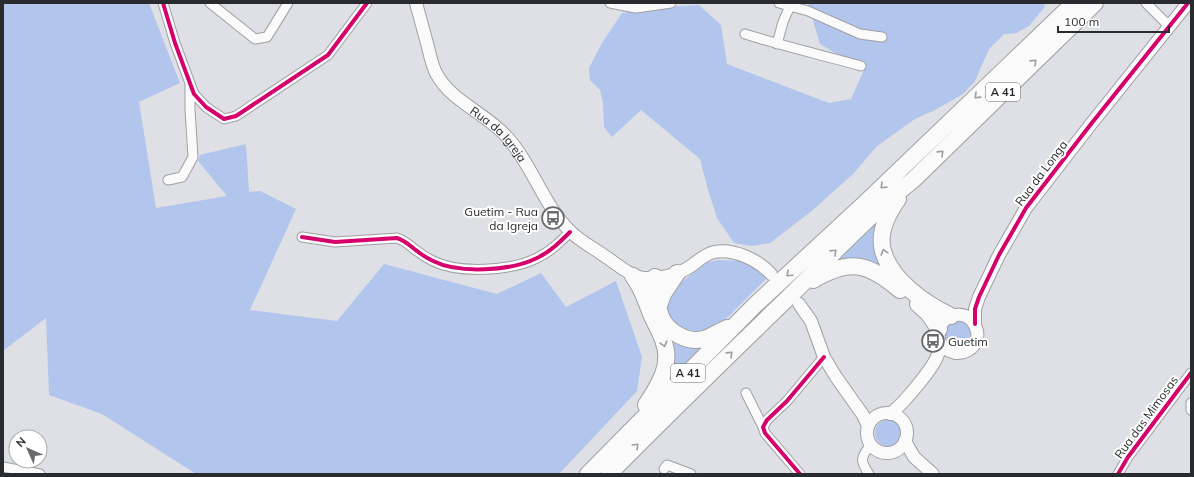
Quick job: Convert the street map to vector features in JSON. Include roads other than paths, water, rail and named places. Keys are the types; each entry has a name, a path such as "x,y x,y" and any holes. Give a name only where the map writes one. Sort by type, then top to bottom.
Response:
{"highway":[{"name":"A 41","path":"588,474 742,318 1074,3"},
{"name":"A 41","path":"609,474 677,405 797,297 892,196 913,180 1095,3"},
{"path":"913,180 891,208 883,230 881,240 882,250 892,270 906,285 932,307 956,315"},
{"path":"797,297 826,272 847,266 866,268 885,277 928,313 939,335"},
{"path":"654,308 677,273"},
{"path":"633,276 642,286 664,323 672,331 688,340 706,338 742,318"},
{"path":"633,427 644,407 659,386 666,367 666,350 654,308 649,297 655,277"}],"main road":[{"name":"Rua da Igreja","path":"416,3 435,72 455,96 507,136 517,149 554,213 570,232 584,244 602,254 655,277"},
{"name":"Rua da Longa","path":"952,353 958,354 965,352 971,349 975,344 977,330 975,324 975,309 978,297 999,255 1026,208 1188,3"},
{"path":"633,276 644,278 664,277 690,267 702,258 714,252 728,252 740,255 765,268 771,274"},
{"name":"Rua da Igreja","path":"602,254 633,276"},
{"path":"797,297 811,321 824,357 836,377 863,415 868,426 867,433 871,445 879,452 894,452 914,457"},
{"name":"Rua da Longa","path":"868,426 875,418 885,415 904,402 934,363 938,353 941,323 956,315 978,297"},
{"path":"956,315 967,317 975,324"},
{"path":"894,452 905,441 906,435 904,423 910,402 941,362 952,353 947,350 939,335"},
{"path":"850,396 868,409 900,419 904,423"},
{"path":"905,441 914,457 933,474"}],"street":[{"path":"163,3 175,43 194,94 206,106 224,119 236,116 328,55 367,3"},
{"path":"210,3 255,39 266,37 288,3"},
{"path":"610,3 636,8 671,3"},
{"path":"779,3 808,11 860,34 882,37"},
{"path":"1146,3 1169,26"},
{"path":"777,44 783,22 790,6"},
{"path":"745,34 861,66"},
{"path":"168,180 182,177 193,158 190,83"},
{"path":"302,237 335,242 397,238 404,240 417,252 434,262 462,269 491,270 537,259 555,247 570,232"},
{"path":"763,427 767,420 787,401 824,357"},
{"name":"Rua das Mimosas","path":"1118,474 1128,457 1191,373"},
{"path":"746,393 765,433 800,474"},
{"path":"1191,403 1191,410"},
{"path":"869,474 862,462 862,457 871,445"},
{"path":"664,469 667,465 691,474"},
{"path":"5,469 40,474"}],"place":[{"name":"Guetim - Rua da Igreja","path":"553,218"},
{"name":"Guetim","path":"933,341"}]}
